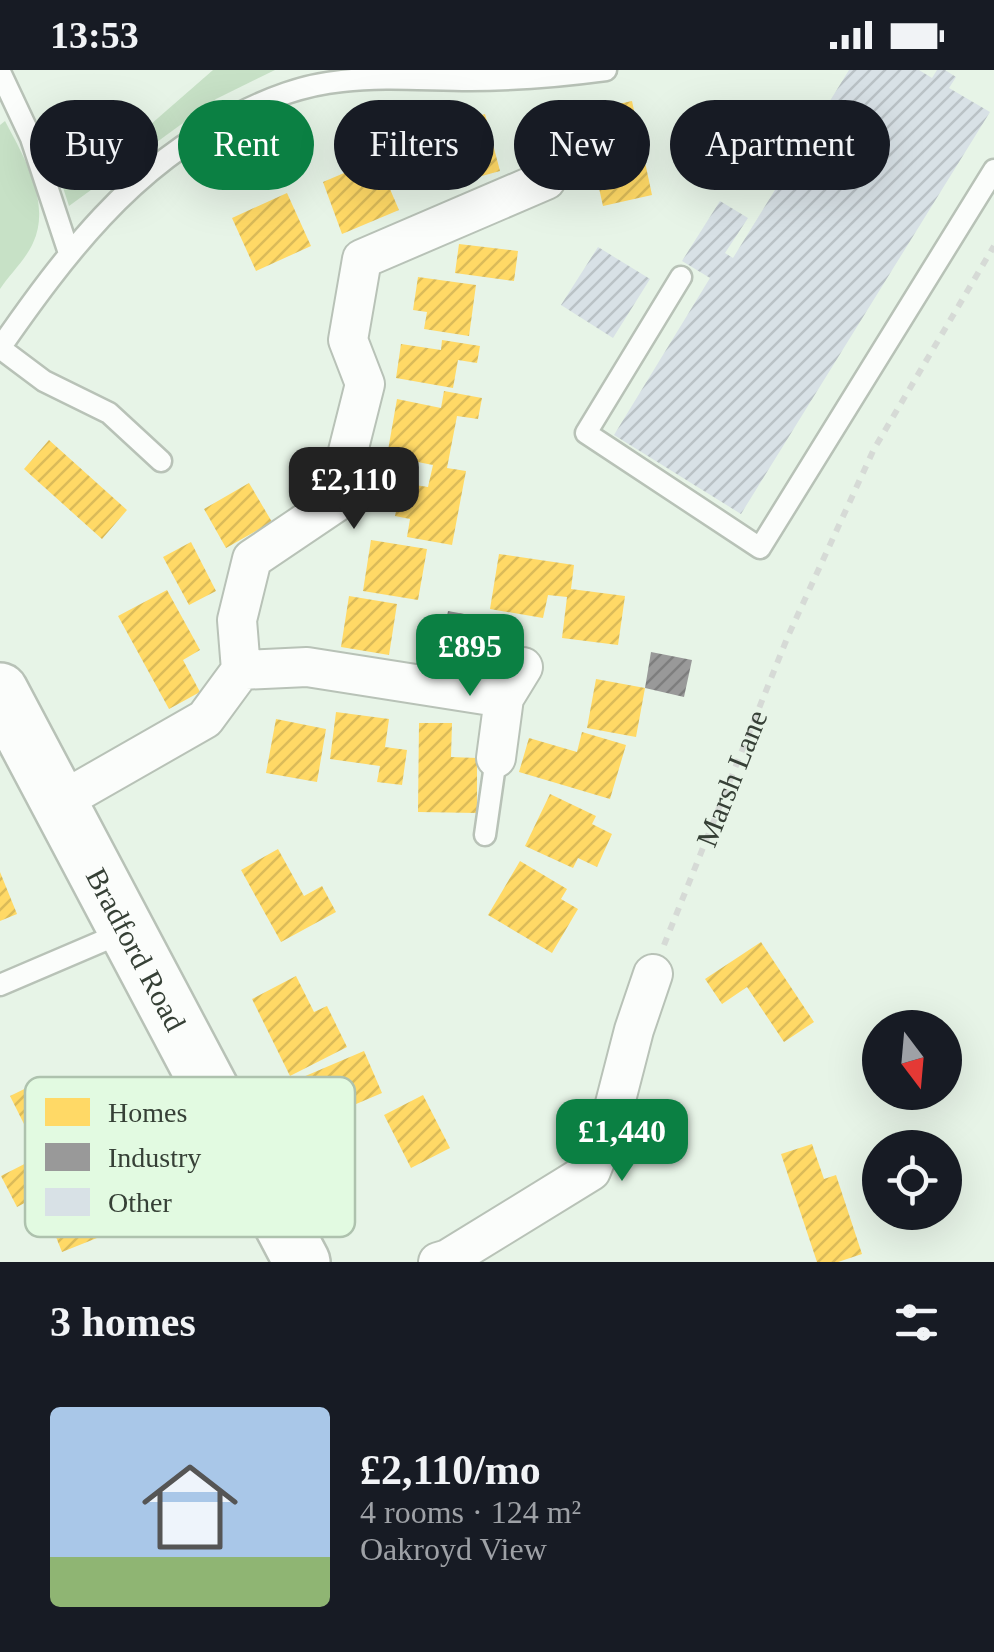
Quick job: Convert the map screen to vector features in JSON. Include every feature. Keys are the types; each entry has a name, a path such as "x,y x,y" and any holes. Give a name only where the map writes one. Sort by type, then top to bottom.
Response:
{"main road":[{"name":"Bradford Road","path":"0,691 204,1077"},
{"name":"Bradford Road","path":"289,1237 302,1262"}],"street":[{"path":"58,803 205,719 241,670 237,620 252,559 335,504 365,384 348,340 362,259 523,190"},
{"path":"241,670 307,667 513,682 496,758"},
{"path":"438,1262 591,1171 610,1124 653,974"}],"lane":[{"path":"0,371 0,348 68,253 124,192 164,158 214,126 273,96 343,81 473,75 553,77 606,70"},
{"path":"0,72 31,138 68,253"},
{"path":"681,276 586,433 760,548 994,170"},
{"path":"0,348 44,381 109,413 161,461"},
{"path":"485,834 496,758"},
{"path":"0,985 126,931"}],"path":[{"name":"Marsh Lane","path":"653,974 788,636 866,466 994,246"}],"green space":[{"path":"213,70 275,70 215,100 179,100"},
{"path":"178,101 178,127 158,141 158,118"},
{"path":"5,121 20,149 30,173 30,190 36,190 39,212 30,249 0,289 0,125"},
{"path":"64,190 91,190 69,206"}],"building: Homes":[{"path":"494,148 500,171 494,173"},
{"path":"334,177 334,190 390,190 399,210 342,234 323,182"},
{"path":"650,186 652,195 603,206 599,190 650,190"},
{"path":"287,193 311,246 256,271 232,218"},
{"path":"459,244 518,251 514,281 455,273"},
{"path":"418,277 476,285 469,336 424,329 427,312 413,310"},
{"path":"442,340 480,346 477,363 458,360 453,388 396,378 401,344 441,350"},
{"path":"444,391 482,398 478,419 457,416 447,468 466,471 452,545 407,537 410,519 395,516 402,483 428,487 433,465 387,456 397,399 441,408"},
{"path":"49,440 127,510 102,539 24,469"},
{"path":"249,483 272,522 226,548 204,509"},
{"path":"371,540 427,549 418,600 363,591"},
{"path":"191,542 216,591 189,605 163,557"},
{"path":"499,554 574,565 571,589 625,596 618,645 562,638 567,597 548,595 543,618 490,609"},
{"path":"167,590 200,650 183,660 200,692 169,709 118,616"},
{"path":"349,596 397,604 389,655 341,647"},
{"path":"596,679 645,688 636,737 587,728"},
{"path":"336,712 389,719 385,747 407,750 402,785 377,782 380,766 330,759"},
{"path":"276,719 326,729 317,782 266,773"},
{"path":"419,723 452,723 451,757 477,758 477,813 418,812"},
{"path":"582,732 626,745 610,799 519,772 529,738 577,752"},
{"path":"550,794 596,816 592,824 612,834 597,867 578,858 573,868 525,846"},
{"path":"278,849 304,896 322,886 336,912 281,942 241,870"},
{"path":"520,861 567,889 561,899 578,909 552,953 488,915"},
{"path":"0,872 17,914 0,921"},
{"path":"761,942 814,1022 784,1042 747,987 722,1004 705,979"},
{"path":"296,976 314,1012 327,1006 347,1047 290,1076 252,999"},
{"path":"364,1051 382,1093 355,1104 355,1077 303,1077"},
{"path":"25,1089 25,1126 10,1096"},
{"path":"423,1095 450,1148 411,1168 384,1115"},
{"path":"812,1144 824,1179 836,1175 862,1254 838,1262 817,1262 781,1154"},
{"path":"25,1164 25,1203 17,1207 1,1176"},
{"path":"56,1237 100,1237 62,1252"}],"building: Industry":[{"path":"448,611 486,618 479,654 441,647"},
{"path":"651,652 692,660 684,697 645,688"}],"building: Other":[{"path":"849,70 919,70 932,78 937,70 945,70 956,77 949,88 990,112 741,514 614,435 710,278 682,261 720,201 748,218 725,253 733,258 775,190 890,190 890,100 830,100"},
{"path":"598,247 650,279 613,338 561,305"}]}
